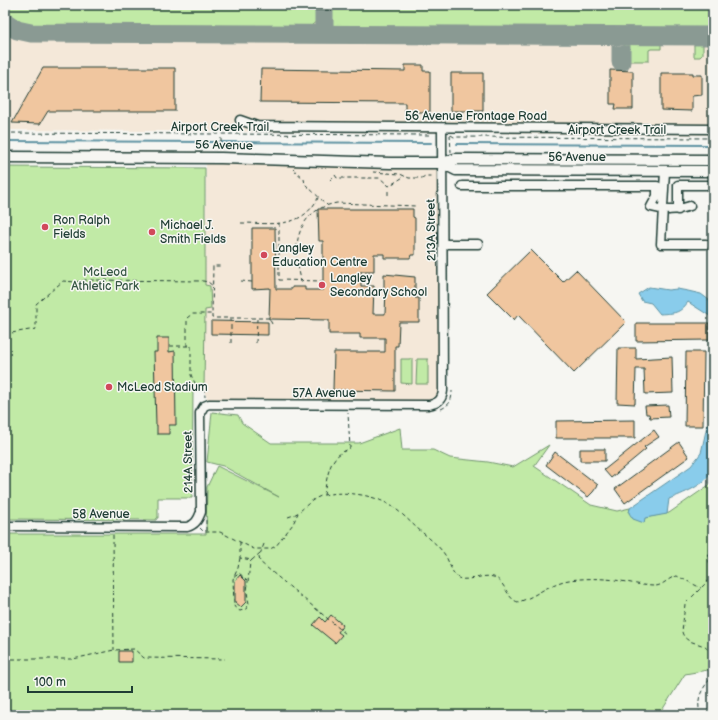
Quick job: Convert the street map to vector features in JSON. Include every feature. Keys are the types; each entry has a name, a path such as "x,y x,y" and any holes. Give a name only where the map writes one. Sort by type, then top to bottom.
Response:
{"main road":[{"name":"56 Avenue","path":"5,157 221,158 390,163 442,163 455,159 713,160"},
{"path":"665,171 671,160"},
{"name":"56 Avenue","path":"442,163 456,170 713,171"}],"street":[{"name":"56 Avenue Frontage Road","path":"240,120 257,126 713,129"},
{"name":"213A Street","path":"439,406 443,392 442,128"},
{"path":"665,171 661,244 706,244"},
{"path":"678,210 678,185 713,185"},
{"path":"462,186 657,186 657,196 651,208 664,211 678,210 690,206"},
{"path":"443,244 478,244"},
{"name":"57A Avenue","path":"207,402 439,406"},
{"name":"214A Street","path":"196,523 201,512 200,413 207,402"},
{"name":"58 Avenue","path":"5,526 187,527 196,523"}],"path":[{"name":"Airport Creek Trail","path":"5,133 426,136 435,134"},
{"path":"221,135 221,148"},
{"name":"Airport Creek Trail","path":"451,151 450,135 454,137 713,138"},
{"path":"291,167 304,179 305,184 318,198 327,205"},
{"path":"372,172 406,176 409,178 434,176"},
{"path":"330,180 335,175 337,178 380,178 389,186 406,176"},
{"path":"241,223 279,223 297,220 312,208 318,198"},
{"path":"301,283 297,263 297,241 307,218 315,210 337,203 416,206"},
{"path":"279,223 279,280 322,281"},
{"path":"220,266 212,266 212,318 269,318 272,324"},
{"path":"5,334 36,329 36,304 63,281 203,281 208,282 213,286"},
{"path":"240,281 252,282"},
{"path":"207,402 204,387 196,385 191,374 191,346 188,346 187,318 192,314 212,314"},
{"path":"231,318 231,343"},
{"path":"256,343 257,318"},
{"path":"170,346 188,346"},
{"path":"439,406 450,403 452,391"},
{"path":"324,495 333,461 337,456 350,448 348,413"},
{"path":"288,518 311,501 324,495 347,494 364,496 385,502 442,550 455,574 459,578 464,579 486,576 493,577 501,582 512,599 516,601 527,599 551,585 571,580 617,580 654,586 677,576 701,588"},
{"path":"196,523 204,532 220,532 254,549 262,550 270,549 276,546 293,524 298,512"},
{"path":"206,516 206,532"},
{"path":"113,526 114,650"},
{"path":"713,540 708,557 713,576 685,604 682,632 687,640 704,646 710,651 713,657"},
{"path":"240,542 240,558 238,568 233,579 234,606 238,610 244,610 249,604 247,581 250,562 260,553 264,544"},
{"path":"260,553 260,562 346,634"},
{"path":"240,558 252,560"},
{"path":"234,576 239,573 247,581"},
{"path":"5,659 72,659 114,650 134,649 144,658 225,659"},
{"path":"700,715 698,697 713,675"}],"shaded area":[{"path":"5,5 713,5 713,135 5,130"},
{"name":"Langley Secondary School","path":"206,158 442,159 438,402 209,404 204,390"}],"green space":[{"path":"5,5 310,5 317,13 317,21 306,30 23,29 5,16"},
{"path":"334,5 713,6 713,33 338,30 328,20 328,13"},
{"path":"624,42 661,43 661,49 649,50 649,61 627,61 624,59"},
{"path":"694,43 703,43 703,54 700,57 694,57"},
{"name":"McLeod Athletic Park","path":"5,167 205,168 205,285 210,286 211,309 205,310 204,390 193,390 192,498 158,498 158,518 156,520 5,519"},
{"path":"401,359 412,359 412,384 401,383"},
{"path":"417,359 428,359 428,384 416,384"},
{"path":"212,412 238,415 242,423 271,443 359,443 400,428 402,450 433,450 450,458 488,462 513,467 549,445 534,466 591,505 617,511 630,508 629,513 644,522 644,518 669,513 713,481 713,669 685,674 659,715 5,715 5,534 206,534 207,487 217,466 279,497 223,466 207,462"}],"water":[{"path":"649,287 668,290 677,289 701,294 713,303 713,318 688,302 679,311 660,314 651,303 642,301 638,294"},
{"path":"713,422 713,468 705,481 669,499 667,514 645,518 644,523 633,519 629,513 630,508 691,466 701,453 707,426"}],"building":[{"path":"405,65 423,65 423,71 430,71 430,112 405,112 405,103 260,102 261,69 405,71"},
{"path":"43,68 175,68 175,111 48,111 40,124 12,123"},
{"path":"610,70 633,71 633,109 615,109 616,104 610,104"},
{"path":"451,73 483,73 483,111 451,111"},
{"path":"661,73 693,73 693,75 702,75 702,95 692,96 692,111 661,110"},
{"path":"318,209 413,209 413,217 415,218 415,255 411,255 410,258 384,258 384,254 374,254 374,271 361,271 361,286 374,286 373,314 385,314 386,289 384,289 384,274 415,277 415,298 419,298 419,322 399,322 398,346 395,346 395,391 333,390 334,352 385,352 385,338 360,338 360,334 329,334 329,320 269,319 270,288 252,289 252,228 275,228 276,289 305,287 305,290 323,290 323,241 319,241"},
{"path":"531,250 563,282 576,270 626,322 574,373 518,315 514,320 487,293"},
{"path":"211,321 268,322 268,335 211,334"},
{"path":"636,323 709,323 709,340 636,341"},
{"path":"157,338 169,338 169,352 175,351 176,425 169,425 169,434 157,434 154,352 157,352"},
{"path":"618,348 636,348 636,359 672,357 673,393 645,394 644,369 636,369 635,404 617,403"},
{"path":"686,352 704,352 703,426 685,426"},
{"path":"668,405 669,417 650,418 649,414 646,414 645,406"},
{"path":"635,420 635,438 556,438 556,421"},
{"path":"654,430 659,437 644,447 646,449 611,478 604,470"},
{"path":"679,442 689,457 625,503 615,489"},
{"path":"580,449 605,449 605,461 580,461"},
{"path":"555,452 598,485 588,497 546,465"},
{"path":"240,575 246,581 246,602 241,607 235,602 235,581"},
{"path":"331,615 343,625 338,632 342,635 335,643 313,625 320,617 325,622"},
{"path":"119,651 132,651 132,662 119,662"}],"waterway":[{"path":"5,141 431,143"},
{"path":"457,144 713,145"}],"taxiway":[{"path":"324,5 324,34"},
{"path":"5,22 17,30 31,33 713,36"},
{"path":"621,36 621,62"}],"place":[{"name":"Ron Ralph Fields","path":"45,227"},
{"name":"Michael J. Smith Fields","path":"152,232"},
{"name":"Langley Education Centre","path":"264,255"},
{"name":"Langley Secondary School","path":"322,285"},
{"name":"McLeod Stadium","path":"109,387"}]}
